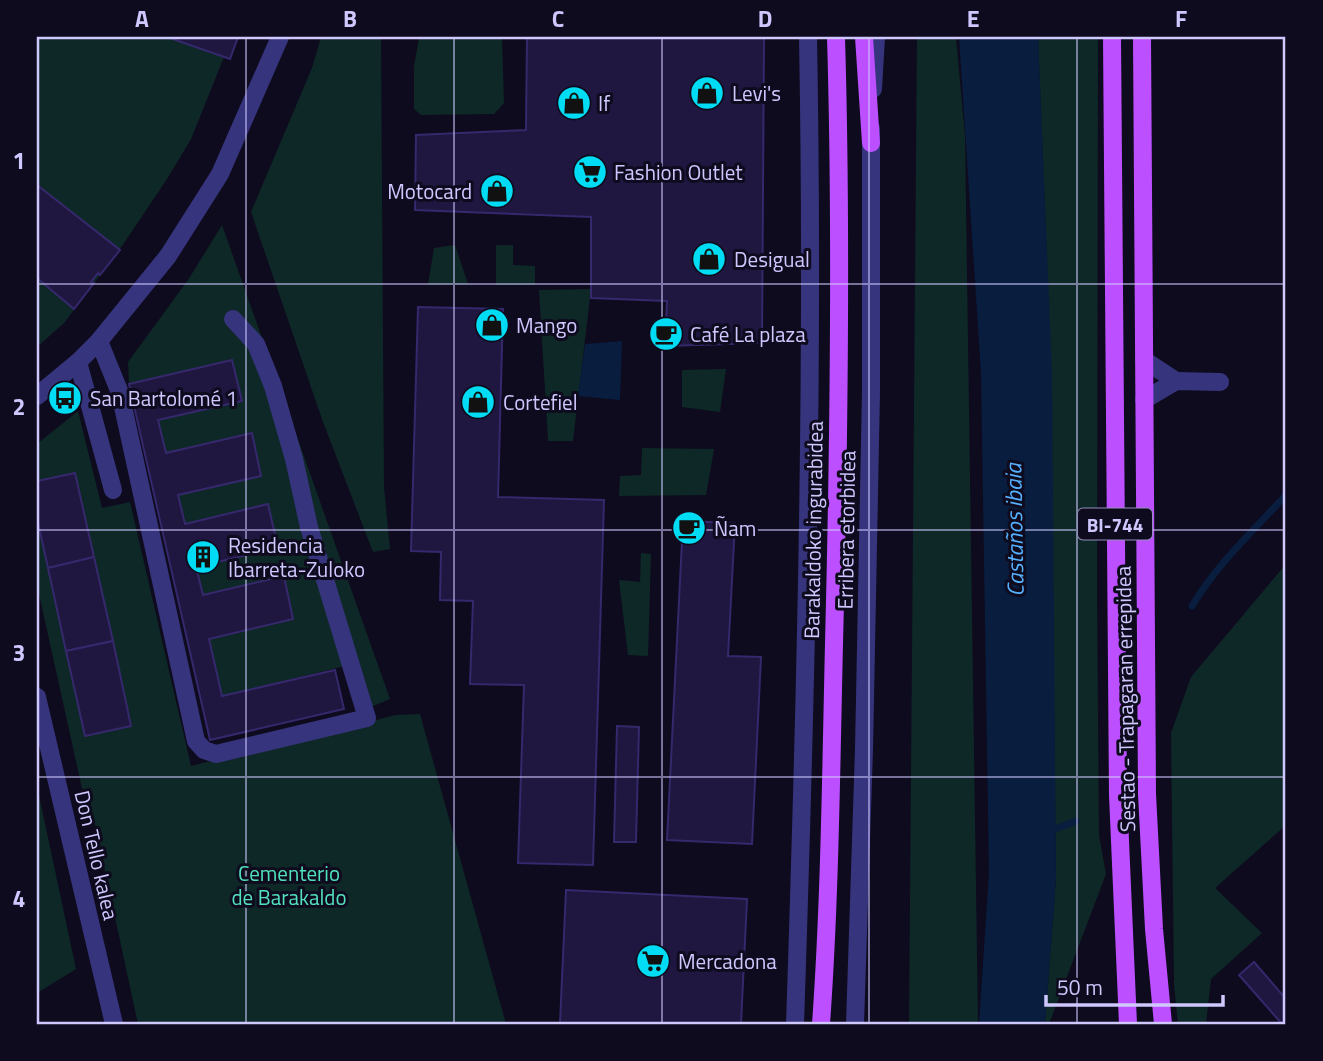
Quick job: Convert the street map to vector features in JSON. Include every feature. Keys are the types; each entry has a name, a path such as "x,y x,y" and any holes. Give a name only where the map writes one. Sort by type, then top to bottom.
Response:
{"main road":[{"name":"Barakaldoko ingurabidea","path":"821,1024 828,893 836,588 836,37"},
{"path":"864,37 871,143"},
{"name":"Sestao - Trapagaran errepidea","path":"1112,37 1118,795 1128,1024"},
{"name":"Sestao - Trapagaran errepidea","path":"1142,37 1147,794 1154,929 1163,1024"}],"street":[{"path":"37,396 99,341 166,259 220,174 280,37"},
{"name":"Erribera etorbidea","path":"795,1024 808,584 808,37"},
{"name":"Erribera etorbidea","path":"855,1024 864,749 870,451 871,143 876,37"},
{"path":"99,341 120,393 196,741 204,750 216,754 367,718 309,527 294,459 273,386 256,344 233,319"},
{"path":"1144,360 1176,382"},
{"path":"78,362 113,490"},
{"path":"1144,400 1176,382 1220,382"},
{"name":"Don Tello kalea","path":"37,697 43,754 114,1024"}],"green space":[{"path":"37,37 232,37 191,139 167,179 122,246 64,323 37,347"},
{"path":"321,37 381,37 384,487 390,549 373,552 323,422 251,212 312,68"},
{"path":"419,37 502,37 504,103 494,114 421,115 414,109 414,67"},
{"path":"917,37 956,37 965,136 978,1024 909,1024"},
{"path":"1038,37 1098,37 1099,835 1106,874 1049,1024 1045,1024 1056,879 1048,287"},
{"path":"222,225 390,699 371,707 357,663 222,696 209,639 293,618 284,576 203,595 196,567 278,547 268,505 185,524 178,495 261,476 252,433 166,453 158,420 241,401 232,361 129,384 128,362 188,280"},
{"path":"455,245 468,284 428,285 434,248"},
{"path":"496,245 513,245 513,265 535,266 535,285 496,285"},
{"path":"591,289 573,441 548,441 539,290"},
{"path":"726,369 720,412 682,407 682,370"},
{"name":"Cementerio de Barakaldo","path":"78,411 102,508 130,502 191,766 396,715 420,714 506,1024 138,1024 88,792 83,793 37,585 37,444"},
{"path":"642,448 714,449 706,495 619,496 620,476 641,475"},
{"path":"641,553 651,554 648,656 628,655 619,580 640,582"},
{"path":"1286,564 1286,825 1215,888 1262,933 1211,979 1206,1024 1178,1024 1174,984 1171,733 1191,677"},
{"path":"37,786 76,969 37,993"}],"water":[{"name":"Castaños ibaia","path":"959,37 1038,37 1052,372 1056,879 1045,1024 979,1024 989,873 981,373"},
{"path":"622,341 620,400 578,396 585,344"}],"building":[{"path":"167,37 238,37 230,59"},
{"name":"Fashion Outlet","path":"527,37 764,37 762,343 665,346 667,301 591,298 591,217 415,210 416,135 526,130"},
{"path":"37,185 120,250 100,275 98,273 91,282 94,283 74,309 37,278"},
{"path":"418,307 503,309 498,497 604,500 593,865 518,863 524,685 470,684 473,601 440,600 441,552 411,551"},
{"name":"Residencia Ibarreta-Zuloko","path":"232,360 242,401 158,420 166,453 252,433 261,476 178,495 185,524 268,504 278,548 196,567 203,595 284,576 293,619 209,639 222,696 335,670 344,709 210,740 129,384"},
{"path":"75,473 94,557 48,568 37,518 37,481"},
{"path":"683,521 735,523 728,656 761,657 752,844 667,840"},
{"path":"94,557 113,641 66,651 48,568"},
{"path":"113,641 131,726 85,736 66,651"},
{"path":"617,726 639,727 636,842 614,842"},
{"name":"Mercadona","path":"566,890 747,899 741,1024 560,1023"},
{"path":"1254,962 1286,999 1286,1024 1282,1024 1239,975"}],"waterway":[{"path":"1192,606 1224,562 1286,495"},
{"path":"1047,832 1076,821"}],"place":[{"name":"Levi's","path":"707,93"},
{"name":"If","path":"574,103"},
{"name":"Fashion Outlet","path":"590,172"},
{"name":"Motocard","path":"497,191"},
{"name":"Desigual","path":"709,259"},
{"name":"Mango","path":"492,325"},
{"name":"Café La plaza","path":"666,334"},
{"name":"San Bartolomé 1","path":"65,398"},
{"name":"Cortefiel","path":"478,402"},
{"name":"Ñam","path":"689,528"},
{"name":"Residencia Ibarreta-Zuloko","path":"203,557"},
{"name":"Mercadona","path":"653,961"}]}
